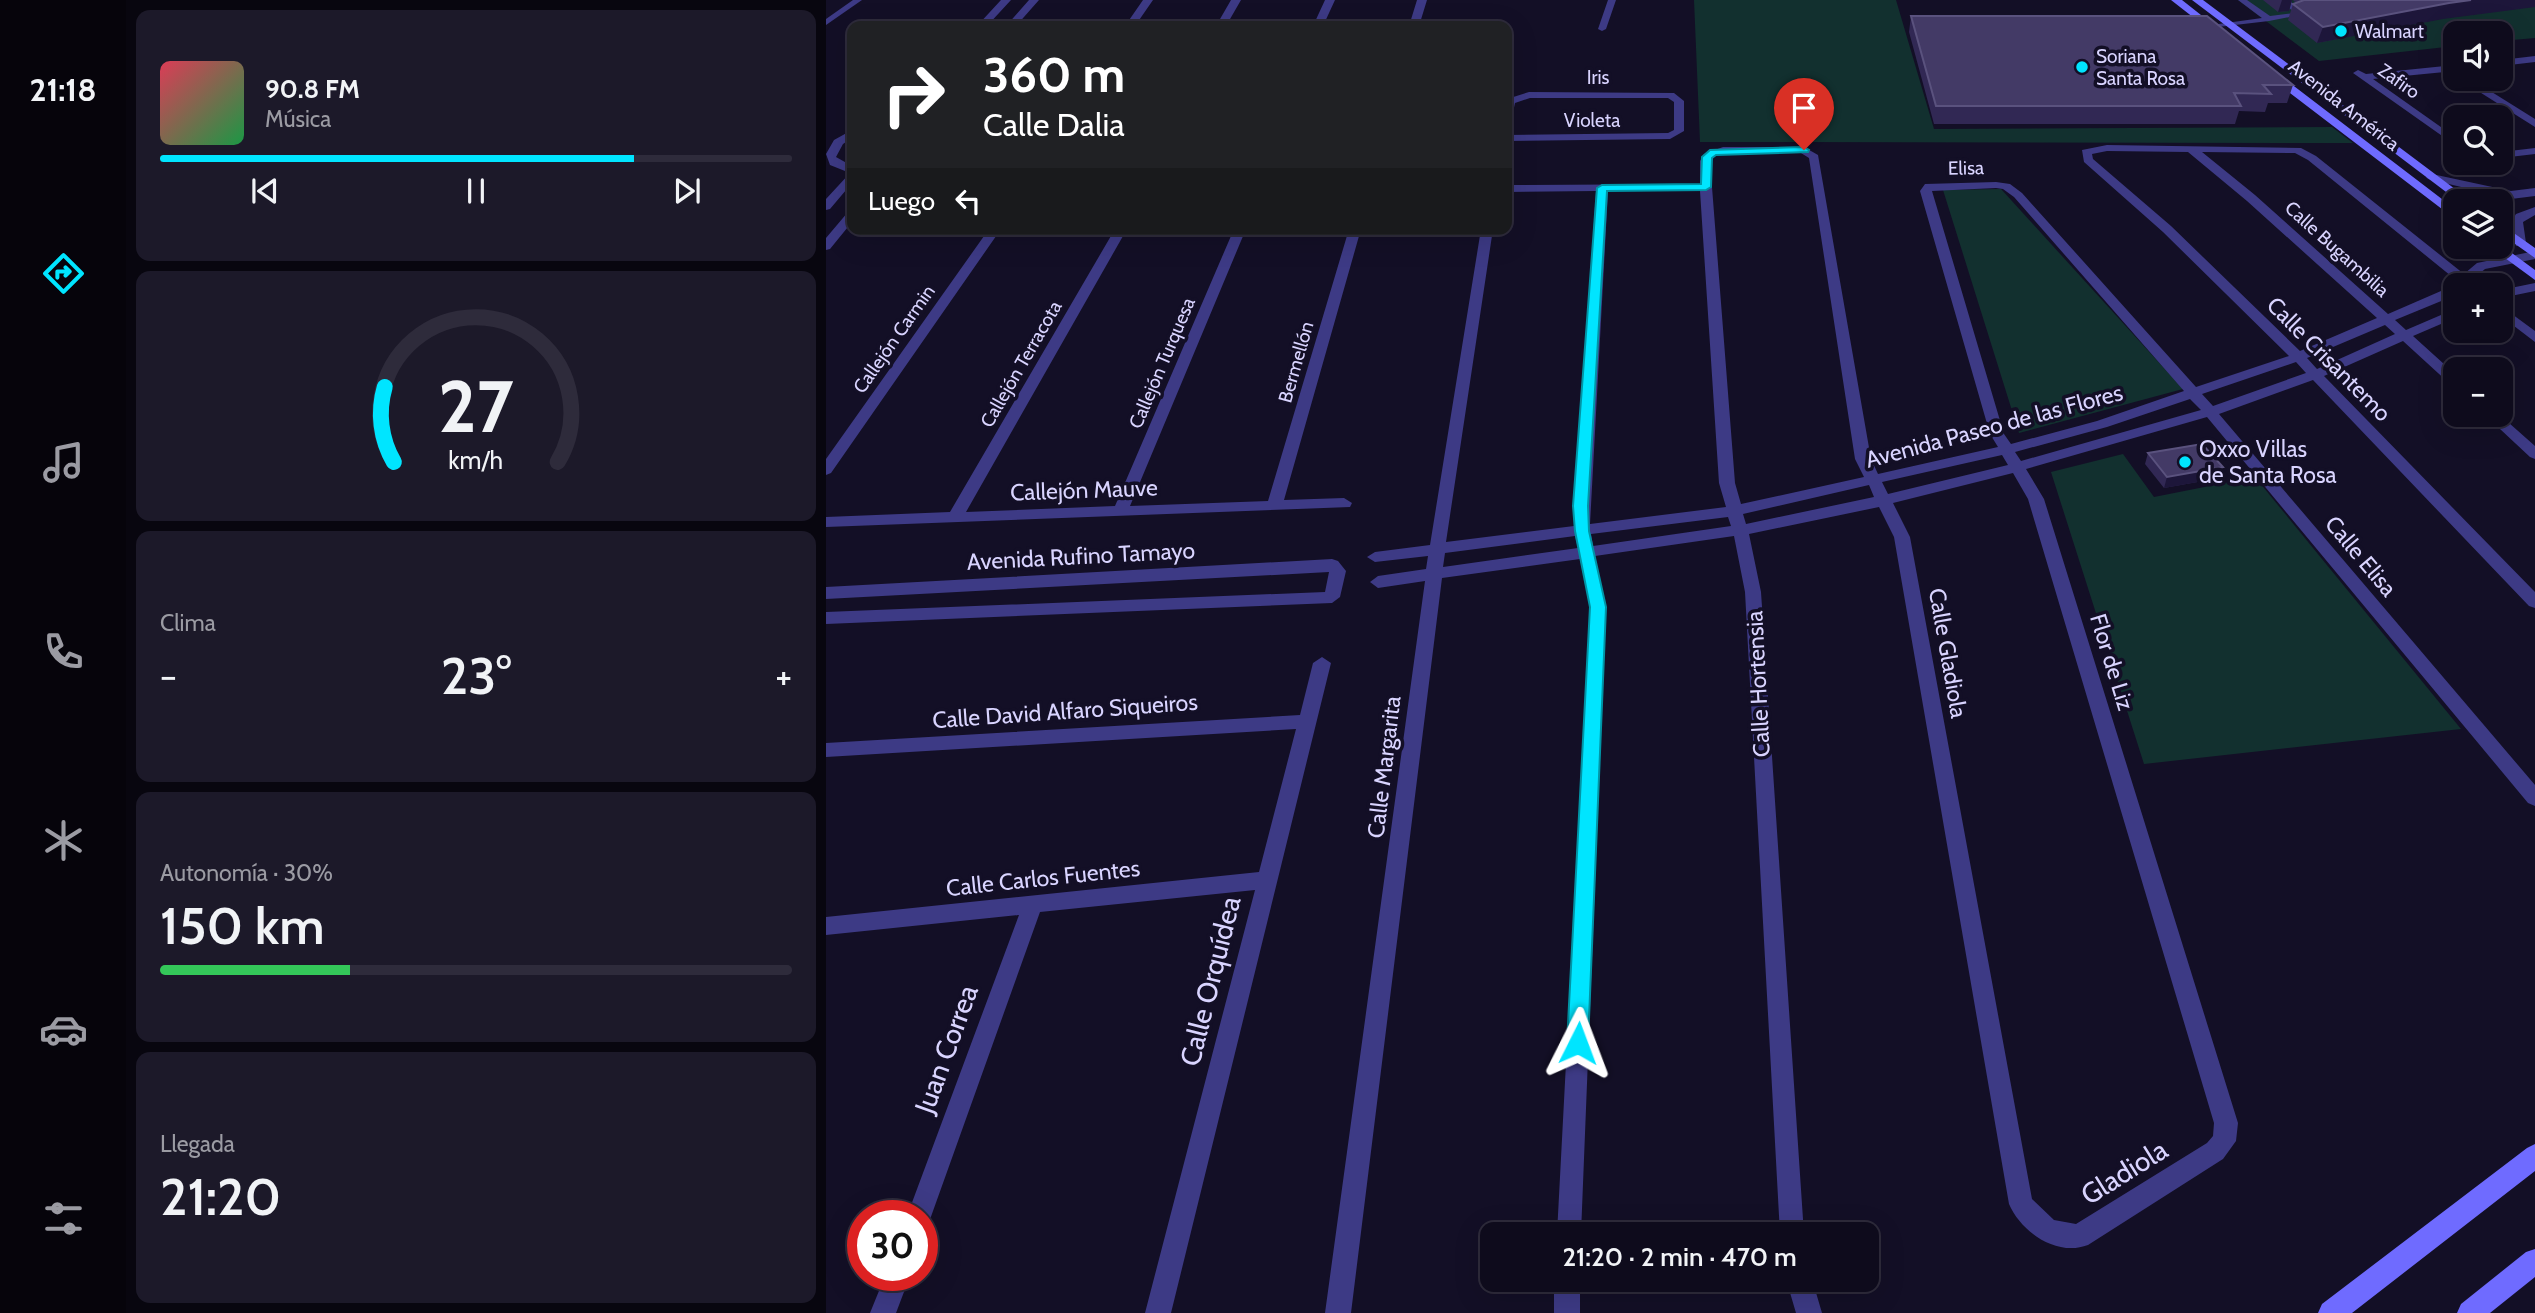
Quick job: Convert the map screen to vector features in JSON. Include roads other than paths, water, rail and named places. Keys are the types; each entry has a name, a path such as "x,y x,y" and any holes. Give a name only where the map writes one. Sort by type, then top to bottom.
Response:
{"main road":[{"path":"2176,0 2220,34"},
{"name":"Avenida América","path":"2197,0 2448,189"},
{"name":"Avenida América","path":"2262,66 2443,206"},
{"path":"2319,110 2332,112 2339,106"},
{"path":"2342,127 2346,122 2361,123"},
{"path":"2513,237 2535,255"},
{"path":"2513,259 2535,276"},
{"path":"2332,1313 2535,1156"},
{"path":"2470,1313 2535,1261"}],"street":[{"path":"987,21 1006,0"},
{"path":"1015,21 1034,0"},
{"path":"1133,21 1148,0"},
{"path":"1224,21 1236,0"},
{"path":"1320,21 1330,0"},
{"path":"1416,21 1422,0"},
{"path":"2513,62 2533,61"},
{"name":"Zafiro","path":"2443,71 2360,75 2443,134"},
{"path":"2483,91 2535,124"},
{"name":"Iris","path":"1512,100 1517,97 1631,95 1678,98 1676,134"},
{"name":"Violeta","path":"1512,138 1676,134"},
{"path":"847,136 838,142 828,157 847,170"},
{"name":"Calle Crisantemo","path":"2190,148 2107,148 2091,150 2085,155 2167,229 2298,357 2535,602"},
{"path":"2190,148 2291,148 2312,158 2455,273"},
{"name":"Calle Bugambilia","path":"2190,148 2251,198 2443,370"},
{"name":"Calle Hortensia","path":"1723,150 1707,157 1706,187 1727,483 1732,510 1741,530 1753,592 1791,1222"},
{"name":"Calle Gladiola","path":"1723,150 1804,150 1814,156 1863,459 1902,537 2021,1204 2033,1222 2046,1231 2063,1236"},
{"path":"2513,154 2535,151"},
{"path":"826,169 847,171"},
{"path":"826,206 847,174"},
{"path":"2432,177 2485,189"},
{"name":"Elisa","path":"1927,193 1927,189 1933,186 1996,185 2011,189"},
{"path":"1512,188 1706,187"},
{"path":"1570,1222 1598,607 1582,531 1581,506 1602,188"},
{"name":"Calle Elisa","path":"2011,189 2210,412 2535,798"},
{"path":"2513,195 2535,192"},
{"name":"Flor de Liz","path":"1927,193 1997,434 2036,499 2223,1106 2227,1123 2224,1141 2215,1151"},
{"path":"2513,196 2533,211 2517,222 2520,243"},
{"path":"826,246 847,221"},
{"name":"Callejón Carmin","path":"826,470 991,235"},
{"name":"Callejón Terracota","path":"955,518 1118,235"},
{"name":"Callejón Turquesa","path":"1120,512 1237,235"},
{"name":"Bermellón","path":"1275,505 1353,235"},
{"name":"Calle Margarita","path":"1338,1313 1437,551 1486,235"},
{"name":"Avenida Paseo de las Flores","path":"2474,273 2481,266 2535,255"},
{"path":"2513,292 2535,287"},
{"name":"Avenida Paseo de las Flores","path":"1437,551 1732,510 2006,450 2192,394 2298,357 2443,295"},
{"name":"Avenida Paseo de las Flores","path":"1434,575 1741,530 1883,502 2020,469 2210,412 2315,375 2443,318"},
{"path":"2513,320 2535,338"},
{"path":"2505,427 2535,454"},
{"name":"Callejón Mauve","path":"826,522 1344,503"},
{"path":"1375,557 1437,551"},
{"name":"Avenida Rufino Tamayo","path":"826,593 1332,565 1337,568 1332,597 826,618"},
{"path":"1378,582 1434,575"},
{"name":"Calle Orquídea","path":"1158,1313 1265,880 1322,663"},
{"name":"Calle David Alfaro Siqueiros","path":"826,750 1307,721"},
{"name":"Calle Carlos Fuentes","path":"828,930 1033,904 1265,880"},
{"name":"Juan Correa","path":"925,1200 1033,904"},
{"name":"Gladiola","path":"2063,1236 2079,1236 2215,1151"},
{"path":"883,1313 891,1291"},
{"path":"1567,1292 1567,1313"},
{"path":"1803,1292 1809,1313"}],"lane":[{"path":"826,23 858,0"},
{"path":"1602,29 1612,0"},
{"path":"2242,0 2269,19"},
{"path":"2186,27 2301,14 2284,0"}],"place":[{"name":"Walmart","path":"2341,31"},
{"name":"Soriana Santa Rosa","path":"2082,67"},
{"name":"Oxxo Villas de Santa Rosa","path":"2185,462"}]}
